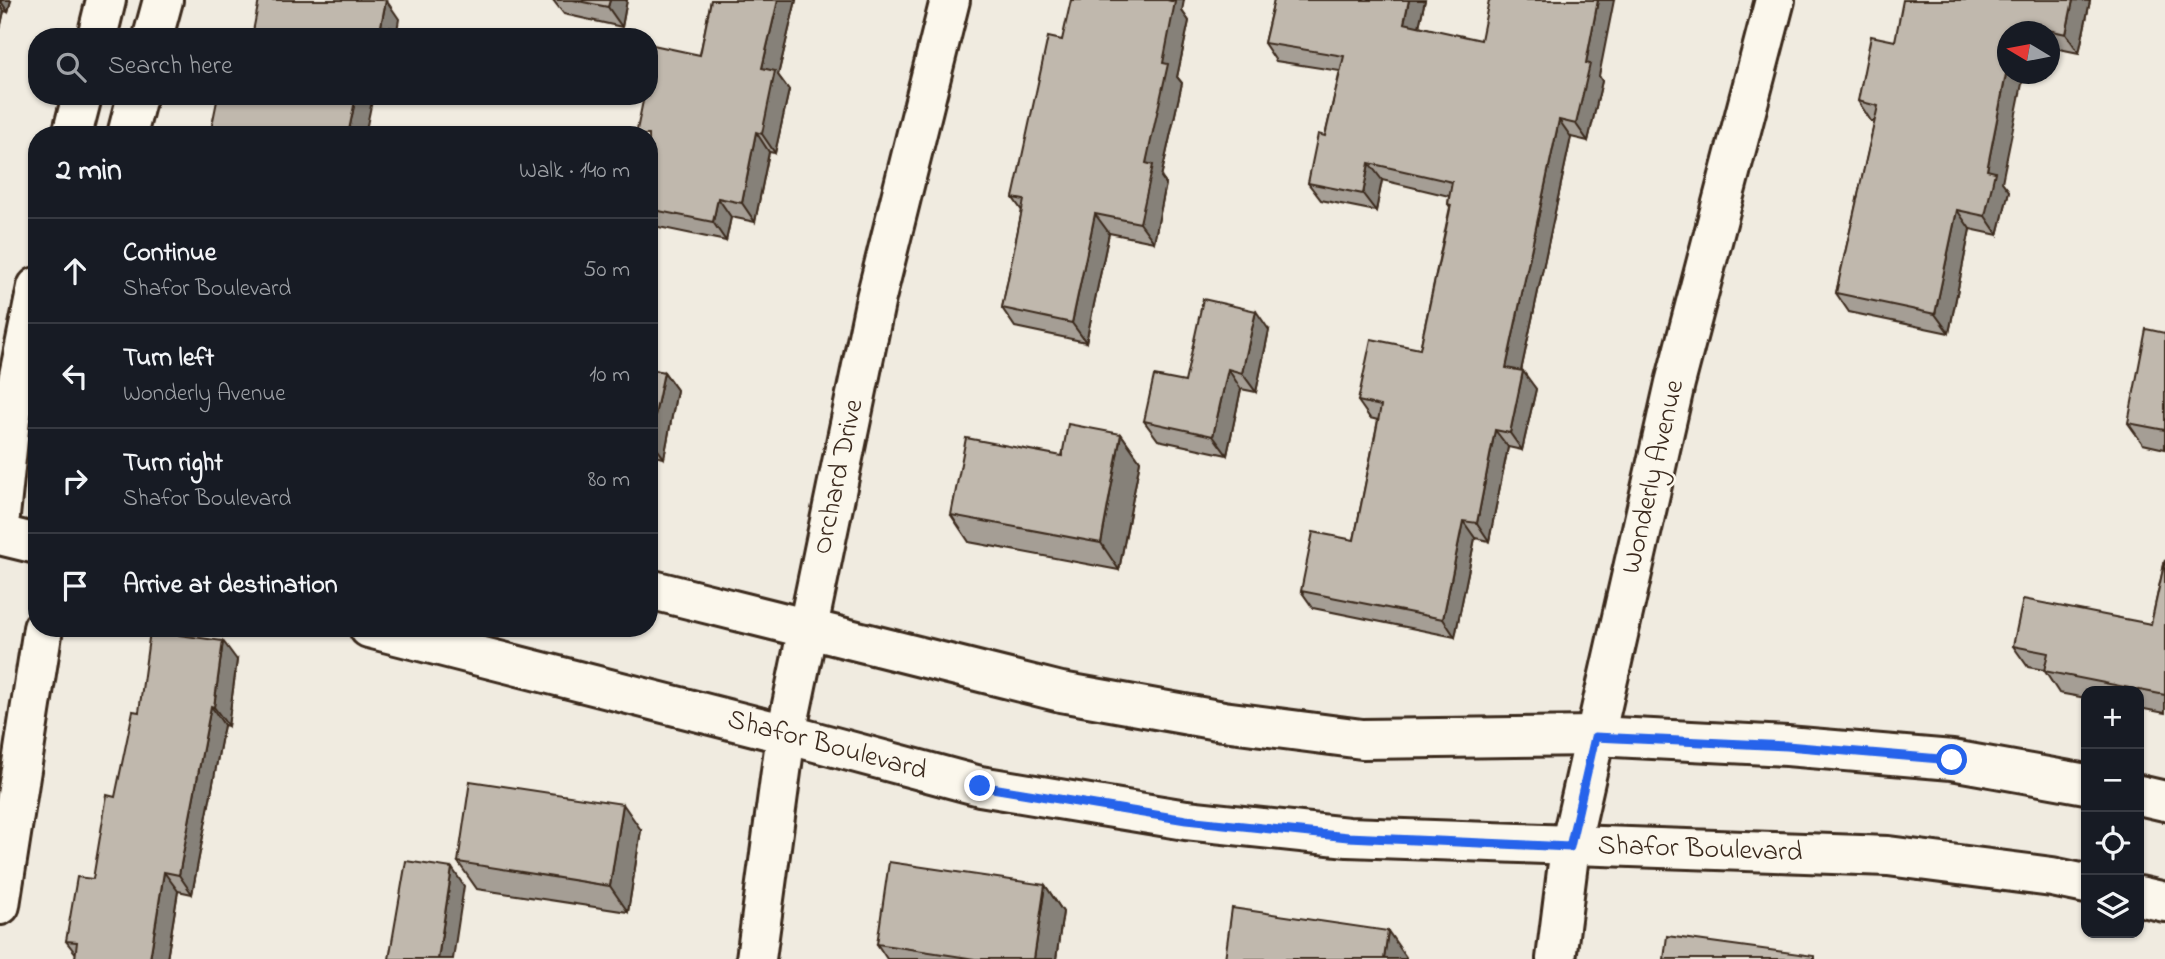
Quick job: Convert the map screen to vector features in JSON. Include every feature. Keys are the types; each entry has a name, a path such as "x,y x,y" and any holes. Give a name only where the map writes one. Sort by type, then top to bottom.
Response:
{"street":[{"path":"99,28 106,0"},
{"path":"155,28 163,0"},
{"name":"Orchard Drive","path":"756,959 786,734 807,630 876,298 950,0"},
{"name":"Wonderly Avenue","path":"1556,959 1570,847 1675,383 1774,0"},
{"path":"74,126 80,105"},
{"path":"129,126 135,105"},
{"path":"0,516 28,344"},
{"path":"0,535 28,542"},
{"path":"658,591 1061,692 1223,721 1362,739 1595,737 1787,746 1952,760 2081,783"},
{"path":"0,905 42,637"},
{"name":"Shafor Boulevard","path":"404,637 980,786 1186,820 1348,837 1570,847 1888,856 2081,883"},
{"path":"2144,795 2165,801"},
{"path":"2144,897 2165,902"}],"building":[{"path":"259,0 386,0 381,26 393,28 254,28"},
{"path":"573,0 610,0 608,7"},
{"path":"711,0 778,0 762,68 775,71 762,134 756,132 742,203 718,198 713,222 658,211 658,126 638,126 642,105 658,105 658,46 700,55"},
{"path":"1071,0 1175,2 1163,63 1168,64 1146,163 1153,165 1140,223 1095,214 1072,323 1002,308 1024,200 1013,198 1048,37 1062,40"},
{"path":"1274,0 1409,0 1404,23 1481,40 1489,0 1598,0 1586,63 1590,64 1576,124 1559,120 1506,368 1523,371 1510,433 1495,430 1477,523 1463,521 1443,619 1301,591 1313,532 1354,540 1381,406 1358,401 1371,339 1420,349 1451,205 1448,204 1452,182 1369,163 1363,194 1308,183 1318,134 1325,136 1344,56 1264,43"},
{"path":"1903,0 2073,0 2066,34 2060,33 2060,21 1997,21 1997,84 2004,84 1987,170 1995,172 1985,216 1957,210 1935,314 1836,293 1878,106 1858,101 1871,36 1895,41"},
{"path":"216,105 354,105 350,126 212,126"},
{"path":"1203,299 1256,311 1242,373 1228,369 1213,436 1144,421 1154,376 1185,382"},
{"path":"2146,329 2165,333 2165,430 2128,423"},
{"path":"658,371 664,372 658,401"},
{"path":"1068,424 1121,434 1101,543 951,515 966,438 1062,456"},
{"path":"2165,560 2165,695 2144,691 2144,686 2120,686 2044,671 2048,653 2013,646 2023,599 2151,624"},
{"path":"149,637 194,637 223,641 214,707 211,706 179,875 164,872 150,959 75,959 77,942 66,941 77,877 93,879 107,795 115,797 133,711 139,712"},
{"path":"470,781 623,804 610,886 458,862"},
{"path":"406,861 452,868 438,959 389,959"},
{"path":"889,862 1045,885 1034,959 975,959 877,944"},
{"path":"1232,908 1388,931 1384,959 1225,959"},
{"path":"1667,936 1814,956 1814,959 1664,959"}],"route":[{"path":"980,786 1186,820 1348,837 1570,847 1595,737 1787,746 1952,760"}]}
